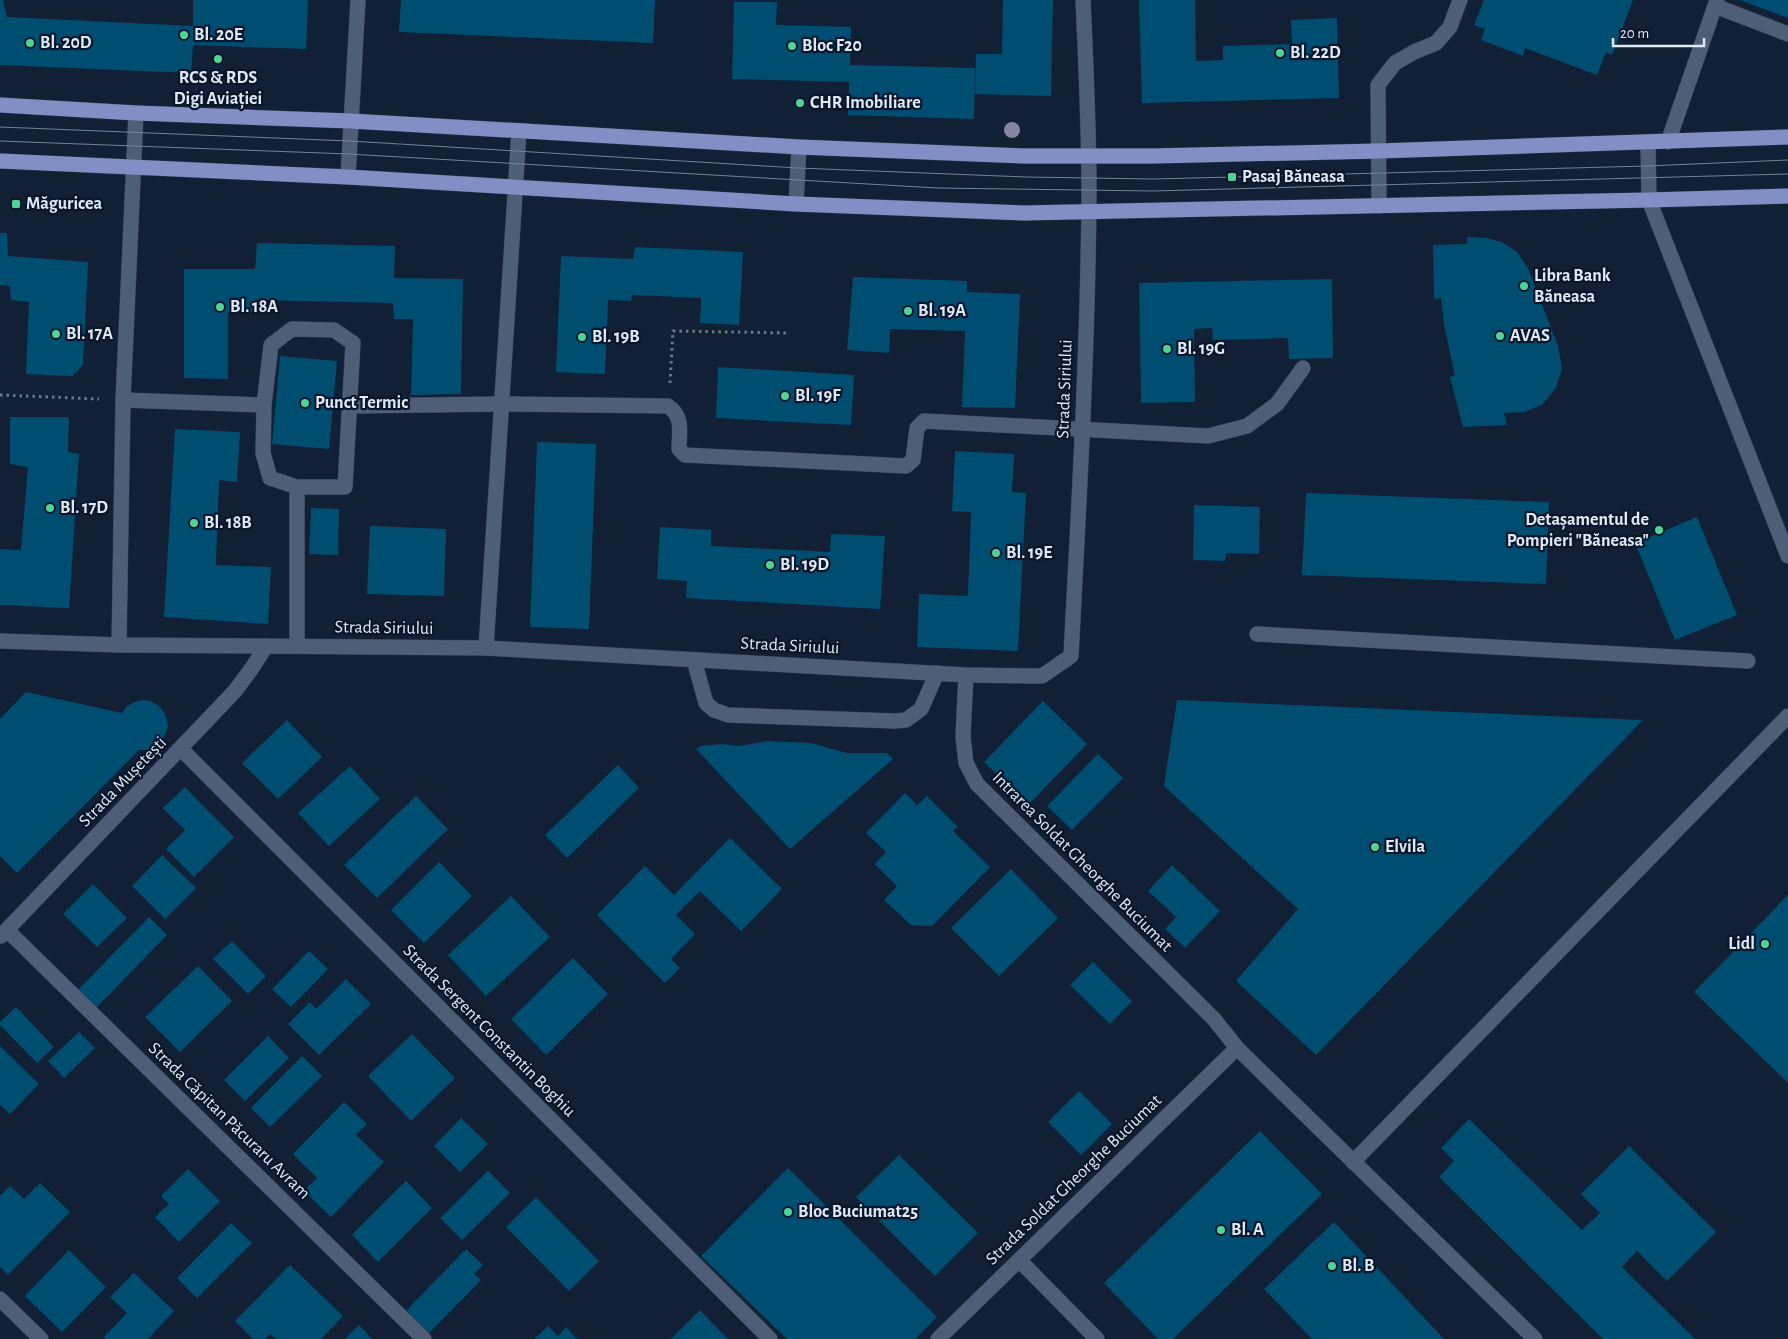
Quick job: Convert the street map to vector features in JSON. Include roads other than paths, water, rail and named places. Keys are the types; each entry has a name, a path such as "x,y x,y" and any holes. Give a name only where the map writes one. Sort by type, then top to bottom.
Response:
{"main road":[{"path":"0,104 351,121 799,147 1026,156 1163,156 1788,137"},
{"path":"0,161 348,177 796,204 1024,213 1788,196"}],"street":[{"path":"348,177 358,0"},
{"name":"Strada Siriului","path":"0,641 119,645 486,648 966,675 1042,676 1071,656 1082,428 1089,213 1083,0"},
{"path":"1379,206 1378,85 1395,63 1414,52 1436,43 1450,26 1460,0"},
{"path":"1668,142 1716,3 1788,34"},
{"path":"119,645 123,400 136,112"},
{"path":"486,648 519,131"},
{"path":"1648,142 1649,200 1788,556"},
{"path":"796,204 799,147"},
{"path":"292,329 334,330 353,343 345,487 297,487 270,478 263,453 264,405 271,345 292,329"},
{"path":"350,406 502,404 668,406 675,411 679,418 679,449 685,455 906,466 913,460 917,428 924,421 1208,436 1247,426 1276,404 1303,368"},
{"path":"123,400 264,405"},
{"path":"297,487 297,646"},
{"path":"1257,634 1748,661"},
{"name":"Strada Mușetești","path":"3,934 235,691 266,646"},
{"path":"694,660 706,703 714,710 728,715 906,720 921,709 937,673"},
{"name":"Intrarea Soldat Gheorghe Buciumat","path":"966,675 963,736 966,763 977,784 1214,1019 1237,1048 1535,1339"},
{"path":"1353,1162 1788,716"},
{"name":"Strada Sergent Constantin Boghiu","path":"181,749 770,1339"},
{"name":"Strada Căpitan Păcuraru Avram","path":"3,934 424,1339"},
{"name":"Strada Soldat Gheorghe Buciumat","path":"938,1339 1237,1048"},
{"path":"1019,1260 1096,1339"},
{"path":"0,1299 41,1339"}],"tram line":[{"path":"0,127 350,141 798,168 1026,177 1153,179 1647,166 1788,160"},
{"path":"0,141 349,154 937,188 1153,191 1788,174"}],"place":[{"name":"Bl. 20E","path":"184,35"},
{"name":"Bl. 20D","path":"30,43"},
{"name":"Bloc F20","path":"792,46"},
{"name":"Bl. 22D","path":"1280,53"},
{"name":"RCS & RDS Digi Aviației","path":"218,59"},
{"name":"CHR Imobiliare","path":"800,103"},
{"name":"Pasaj Băneasa","path":"1232,177"},
{"name":"Măguricea","path":"16,204"},
{"name":"Libra Bank Băneasa","path":"1524,286"},
{"name":"Bl. 18A","path":"220,307"},
{"name":"Bl. 19A","path":"908,311"},
{"name":"Bl. 17A","path":"56,334"},
{"name":"AVAS","path":"1500,336"},
{"name":"Bl. 19B","path":"582,337"},
{"name":"Bl. 19G","path":"1167,349"},
{"name":"Bl. 19F","path":"785,396"},
{"name":"Punct Termic","path":"305,403"},
{"name":"Bl. 17D","path":"50,508"},
{"name":"Bl. 18B","path":"194,523"},
{"name":"Detașamentul de Pompieri \"Băneasa\"","path":"1659,530"},
{"name":"Bl. 19E","path":"996,553"},
{"name":"Bl. 19D","path":"770,565"},
{"name":"Elvila","path":"1375,847"},
{"name":"Lidl","path":"1765,944"},
{"name":"Bloc Buciumat25","path":"788,1212"},
{"name":"Bl. A","path":"1221,1230"},
{"name":"Bl. B","path":"1332,1266"}]}
